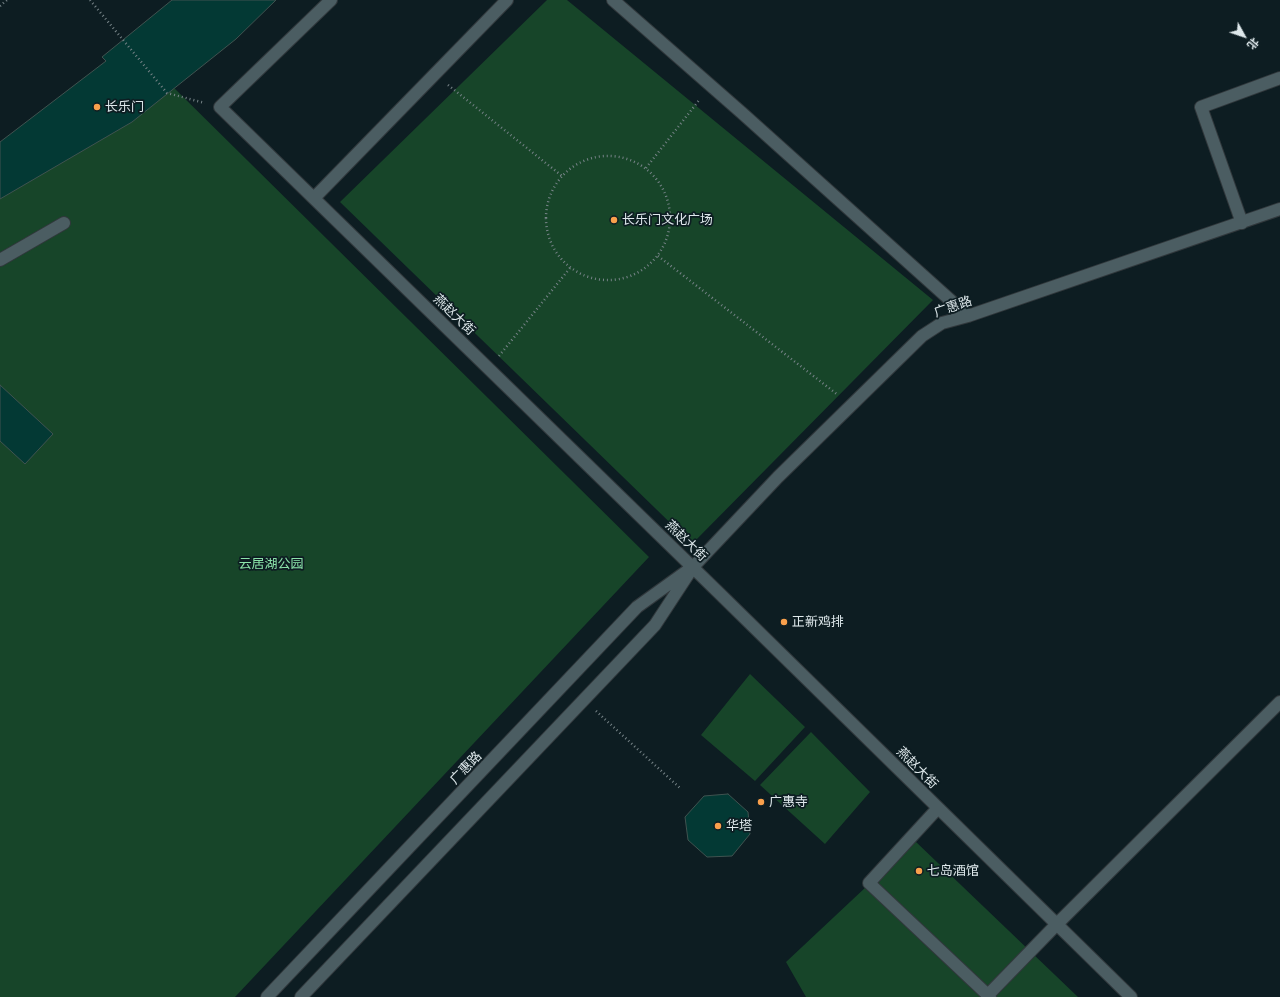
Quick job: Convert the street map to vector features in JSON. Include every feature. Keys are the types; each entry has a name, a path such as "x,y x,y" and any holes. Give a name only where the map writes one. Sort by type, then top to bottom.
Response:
{"street":[{"path":"220,107 331,0"},
{"path":"314,198 507,0"},
{"path":"613,0 968,316"},
{"path":"1242,223 1201,107 1280,78"},
{"name":"燕赵大街","path":"220,107 693,567 1131,997"},
{"name":"广惠路","path":"301,997 655,625 693,567 778,477 922,336 942,323 968,316 1280,209"},
{"path":"0,260 64,223"},
{"name":"广惠路","path":"266,997 637,607 693,567"},
{"path":"938,808 868,883 989,996 1056,925 1280,702"}],"path":[{"path":"0,6 7,0"},
{"path":"90,0 168,93 220,107"},
{"path":"435,74 562,176"},
{"path":"646,168 710,85"},
{"path":"609,155 628,158 646,168 659,182 668,200 671,219 667,239 658,256 642,271 622,280 600,281 579,275 562,262 550,244 545,222 547,200 557,181 562,176 572,167 589,158 609,155"},
{"path":"658,256 852,405"},
{"path":"489,368 570,268"},
{"path":"584,700 681,789"}],"green space":[{"path":"547,0 567,0 933,300 692,544 340,202"},
{"name":"云居湖公园","path":"167,81 649,557 235,997 0,997 0,198"},
{"path":"750,674 805,727 755,781 701,735"},
{"path":"811,732 870,792 825,844 760,785"},
{"path":"915,841 1078,997 806,997 786,962"}],"building":[{"name":"长乐门","path":"172,0 276,0 236,39 132,122 0,199 0,142 106,61 102,57"},
{"path":"0,385 53,434 25,464 0,441"},
{"name":"华塔","path":"728,794 748,812 750,834 732,856 707,857 688,840 685,817 704,796"}],"place":[{"name":"长乐门","path":"97,107"},
{"name":"长乐门文化广场","path":"614,220"},
{"name":"正新鸡排","path":"784,622"},
{"name":"广惠寺","path":"761,802"},
{"name":"华塔","path":"718,826"},
{"name":"七岛酒馆","path":"919,871"}]}
